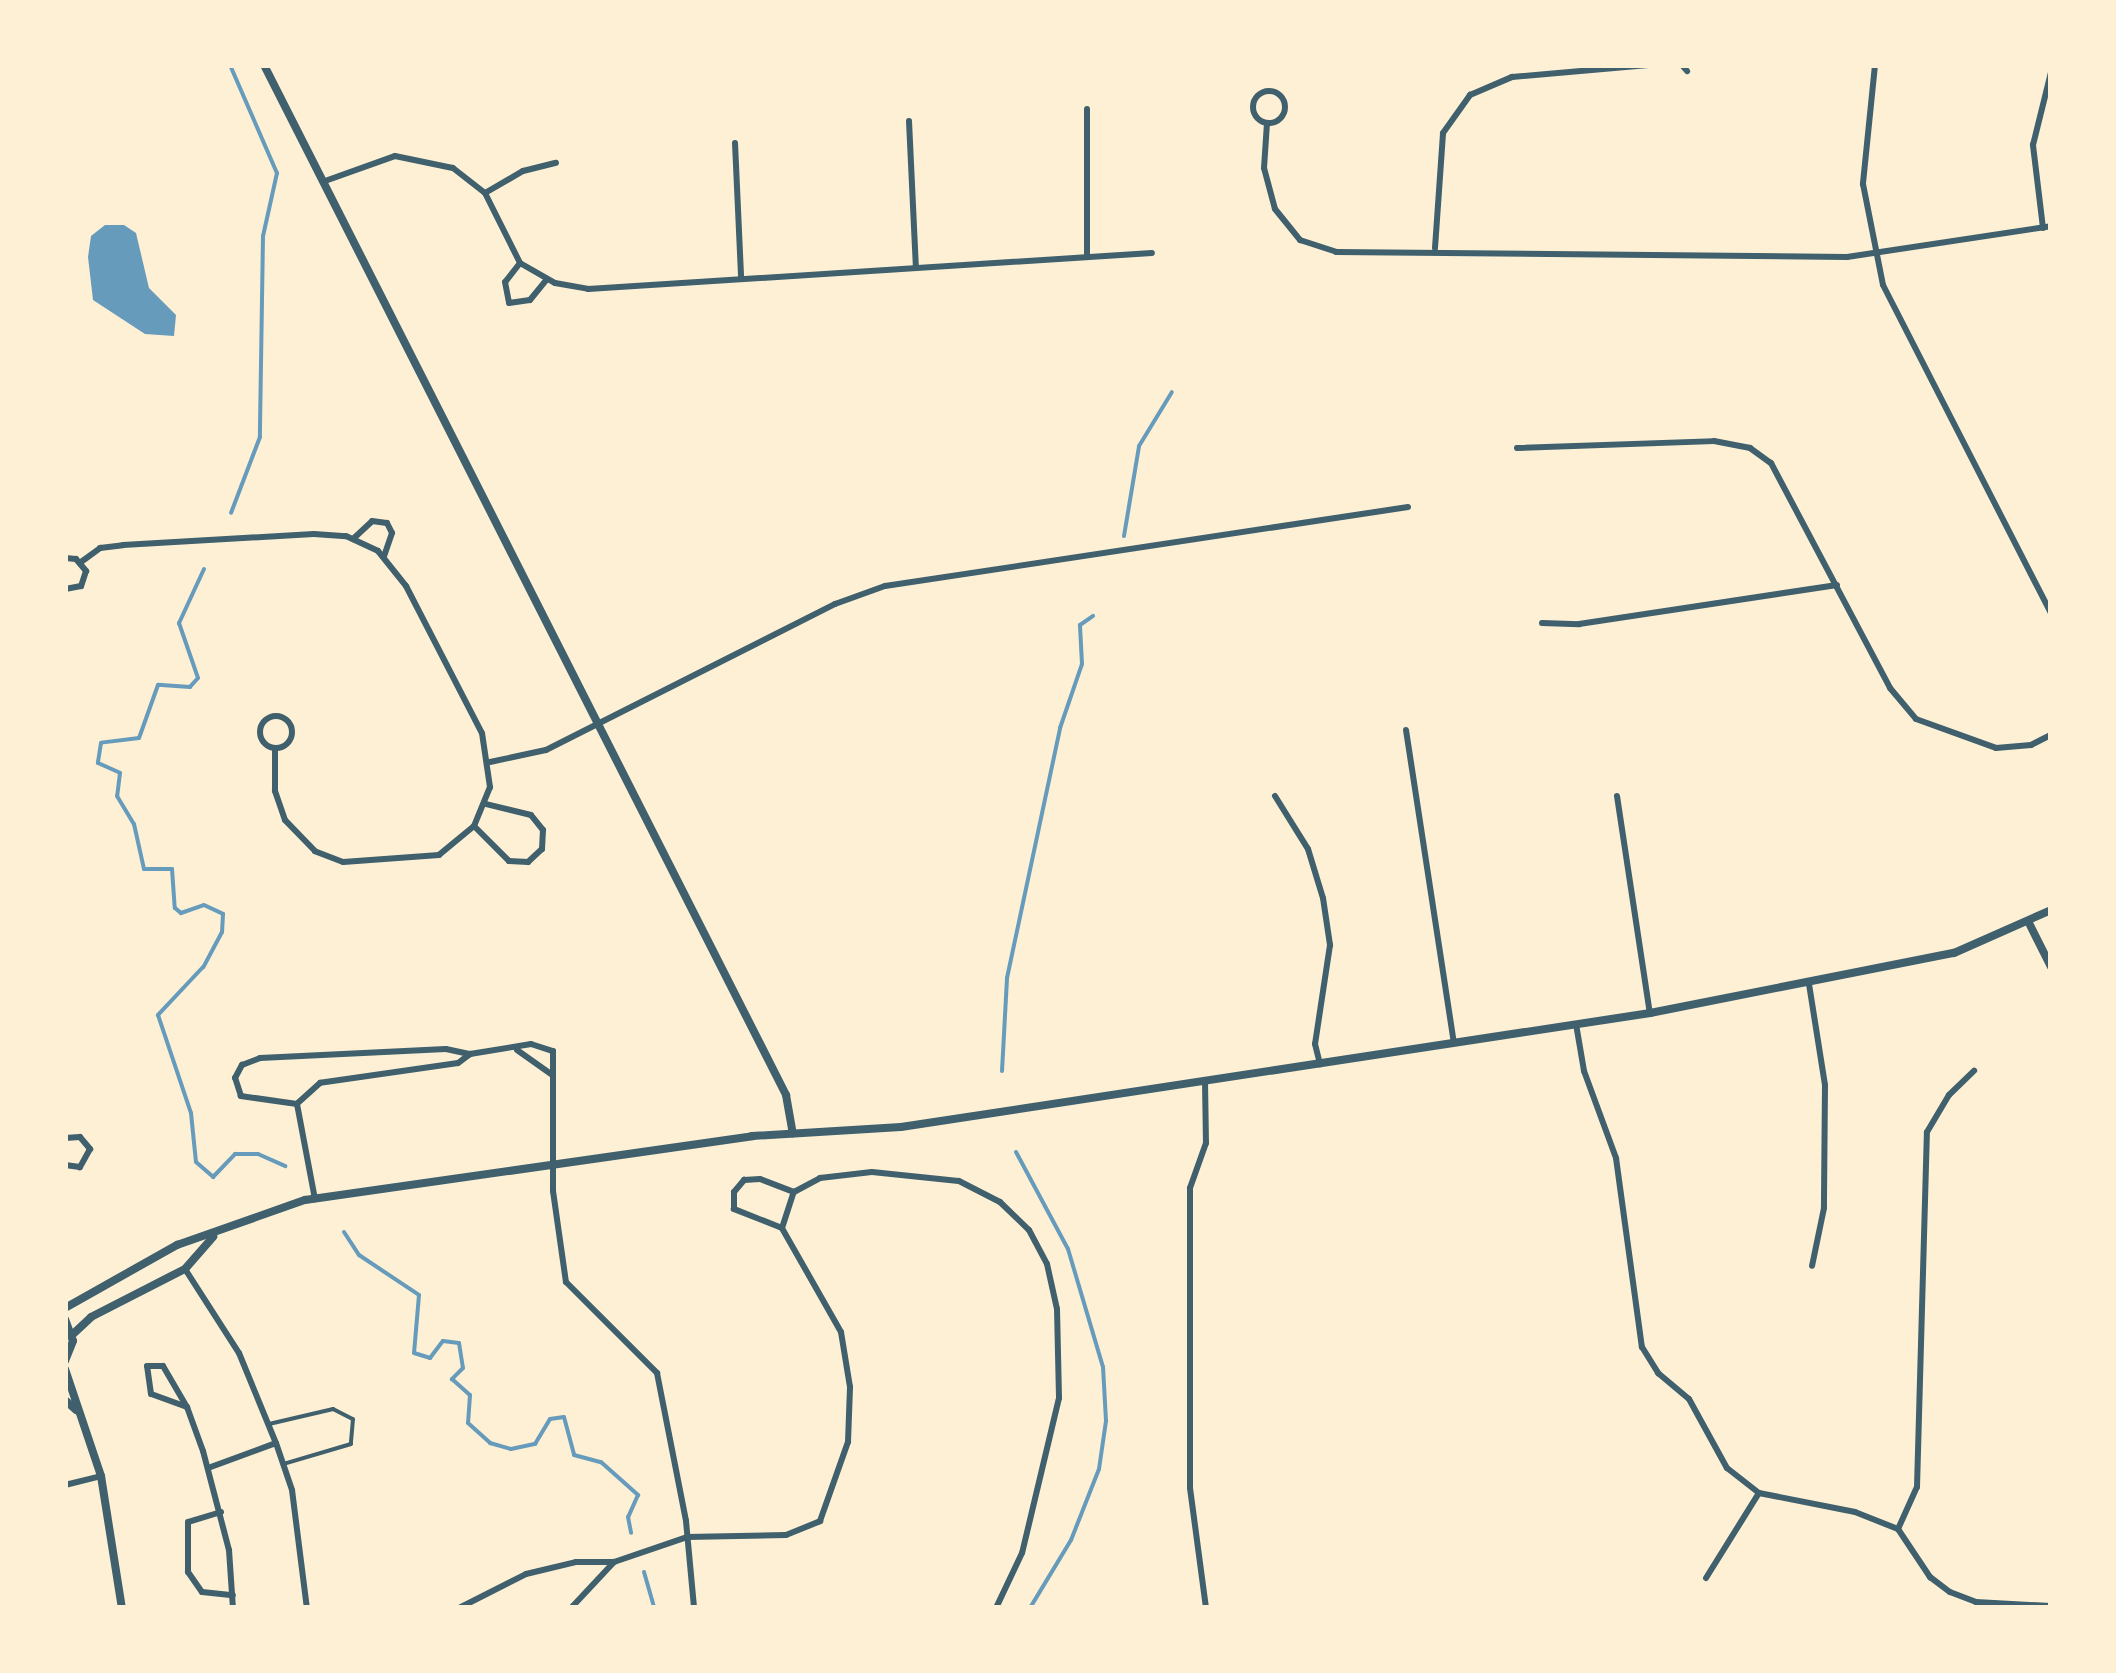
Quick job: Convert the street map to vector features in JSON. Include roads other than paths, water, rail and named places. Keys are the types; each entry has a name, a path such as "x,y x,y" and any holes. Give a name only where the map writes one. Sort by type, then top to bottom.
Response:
{"street":[{"path":"264,65 602,725 786,1095 792,1132"},
{"path":"1435,248 1443,133 1470,96 1512,77 1648,65"},
{"path":"1875,65 1863,184 1874,253 1895,317 2051,613"},
{"path":"1268,123 1253,108 1270,91 1280,96 1285,110 1268,123 1264,168 1271,196 1300,240 1336,252 1435,248 1874,253 2047,227 2033,145 2051,72"},
{"path":"1086,256 1087,109"},
{"path":"909,122 916,268"},
{"path":"735,143 741,276"},
{"path":"325,181 374,160 416,157 454,168 484,192 520,264 547,279 588,289 741,276 1152,253"},
{"path":"484,192 523,171 556,163"},
{"path":"520,264 505,282 508,303 530,300 547,279"},
{"path":"1517,448 1714,441 1750,448 1771,464 1890,688 1916,718 1996,748 2031,745 2051,735"},
{"path":"490,762 531,755 602,725 835,604 885,586 1408,507"},
{"path":"354,538 372,521 387,523 392,534 384,556"},
{"path":"81,562 100,548 123,545 314,534 354,538 384,556 423,618 482,733 490,762 486,804 474,826 454,846 424,860 360,864 327,857 285,820 275,791 275,748 260,732 263,722 278,716 290,724 292,734 275,748"},
{"path":"65,558 81,562"},
{"path":"65,589 84,581 81,562"},
{"path":"1542,623 1579,624 1837,585"},
{"path":"1406,730 1454,1043"},
{"path":"1276,796 1308,848 1323,898 1330,945 1315,1044 1320,1064"},
{"path":"1617,796 1650,1013"},
{"path":"474,826 509,861 528,862 542,849 538,820 486,804"},
{"path":"65,1308 177,1245 212,1238 315,1199 792,1132 853,1133 1650,1013 1954,953 2051,910"},
{"path":"2029,923 2051,967"},
{"path":"1809,984 1825,1085 1824,1208 1812,1266"},
{"path":"1576,1024 1584,1071 1616,1158 1642,1347 1658,1373 1690,1399 1727,1468 1759,1493 1855,1512 1898,1529 1930,1577 1950,1592 1976,1602 2051,1606"},
{"path":"297,1104 241,1096 234,1078 242,1065 260,1058 446,1049 470,1054 545,1044 553,1051 557,1163 553,1191 566,1282 657,1373 687,1537 694,1608"},
{"path":"518,1050 552,1075"},
{"path":"297,1104 320,1083 458,1063 470,1054"},
{"path":"1898,1529 1917,1487 1927,1132 1950,1095 1974,1071"},
{"path":"1204,1081 1206,1143 1190,1188 1190,1488 1206,1608"},
{"path":"297,1104 315,1199"},
{"path":"65,1138 80,1137 90,1154 80,1166 65,1166"},
{"path":"782,1228 794,1192 820,1178 872,1172 959,1180 1000,1202 1029,1230 1047,1264 1057,1309 1059,1398 1022,1553 996,1608"},
{"path":"458,1608 526,1574 576,1562 614,1562 687,1537 786,1535 820,1521 836,1489 850,1406 841,1332 782,1228 734,1209 734,1192 744,1180 760,1179 794,1192"},
{"path":"65,1361 72,1335 91,1318 185,1269 212,1238"},
{"path":"185,1269 238,1354 284,1464 307,1608"},
{"path":"65,1320 72,1335"},
{"path":"187,1407 151,1394 144,1376 148,1366 164,1366 187,1407 221,1512 232,1608"},
{"path":"65,1369 100,1476 122,1608"},
{"path":"65,1400 76,1410"},
{"path":"208,1468 276,1443"},
{"path":"65,1486 100,1476"},
{"path":"1706,1578 1759,1493"},
{"path":"221,1512 188,1522 188,1572 202,1592 233,1595"},
{"path":"570,1608 614,1562"}],"lane":[{"path":"269,1424 333,1408 353,1419 351,1444 284,1464"}],"water":[{"path":"105,225 124,225 136,233 149,288 176,315 174,336 145,334 93,300 88,257 91,236"}],"waterway":[{"path":"230,65 277,173 263,236 260,437 231,513"},
{"path":"1124,536 1139,446 1172,392"},
{"path":"204,569 179,623 198,678 190,687 158,685 139,738 101,743 98,763 120,773 117,796 134,824 144,869 172,869 175,908 181,913 204,905 223,914 222,932 203,967 158,1015 191,1113 196,1162 213,1177 235,1154 258,1154 285,1166"},
{"path":"1002,1071 1007,978 1060,728 1082,664 1080,625 1093,616"},
{"path":"1016,1152 1068,1249 1103,1367 1106,1421 1099,1469 1071,1540 1030,1608"},
{"path":"344,1232 359,1255 419,1295 414,1353 430,1358 443,1341 459,1343 463,1368 452,1379 470,1395 468,1423 490,1443 511,1449 535,1444 550,1419 564,1417 574,1455 601,1462 638,1495 628,1517 631,1533"},
{"path":"644,1572 654,1608"}]}
